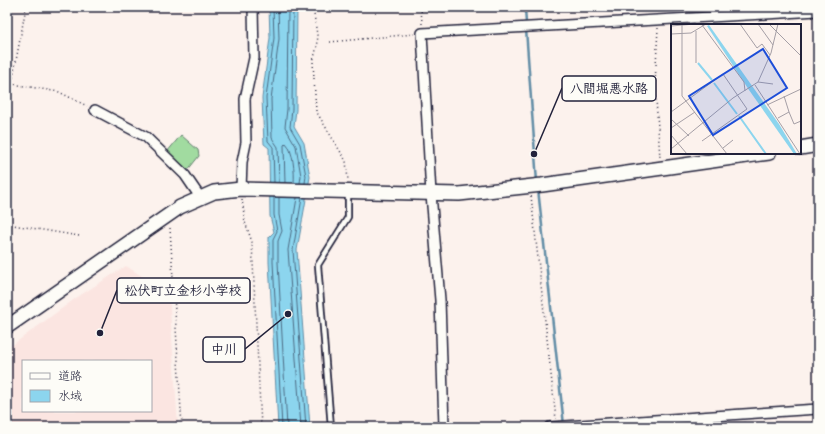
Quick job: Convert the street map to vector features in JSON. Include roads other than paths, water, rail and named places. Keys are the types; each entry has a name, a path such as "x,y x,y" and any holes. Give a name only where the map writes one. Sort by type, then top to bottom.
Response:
{"street":[{"path":"243,189 242,162 246,143 245,99 254,58 253,7"},
{"path":"444,427 440,300 431,194 422,33 818,11"},
{"path":"95,110 146,137 185,175 200,197"},
{"path":"801,148 818,145"},
{"path":"7,327 167,216 200,197 214,192 243,189 459,194 760,154"},
{"path":"550,427 818,409"}],"lane":[{"path":"331,427 318,265 348,217 346,192"}],"water":[{"path":"269,7 297,7 296,110 294,126 304,143 310,177 297,250 310,427 278,427 269,262 269,237 274,232 270,216 269,148 264,144 262,98 270,38"}],"waterway":[{"path":"525,7 526,24"},
{"path":"526,29 537,182"},
{"path":"538,189 564,425"}],"place":[{"name":"八間堀悪水路","path":"534,154"},
{"name":"中川","path":"288,314"},
{"name":"松伏町立金杉小学校","path":"100,333"}]}
